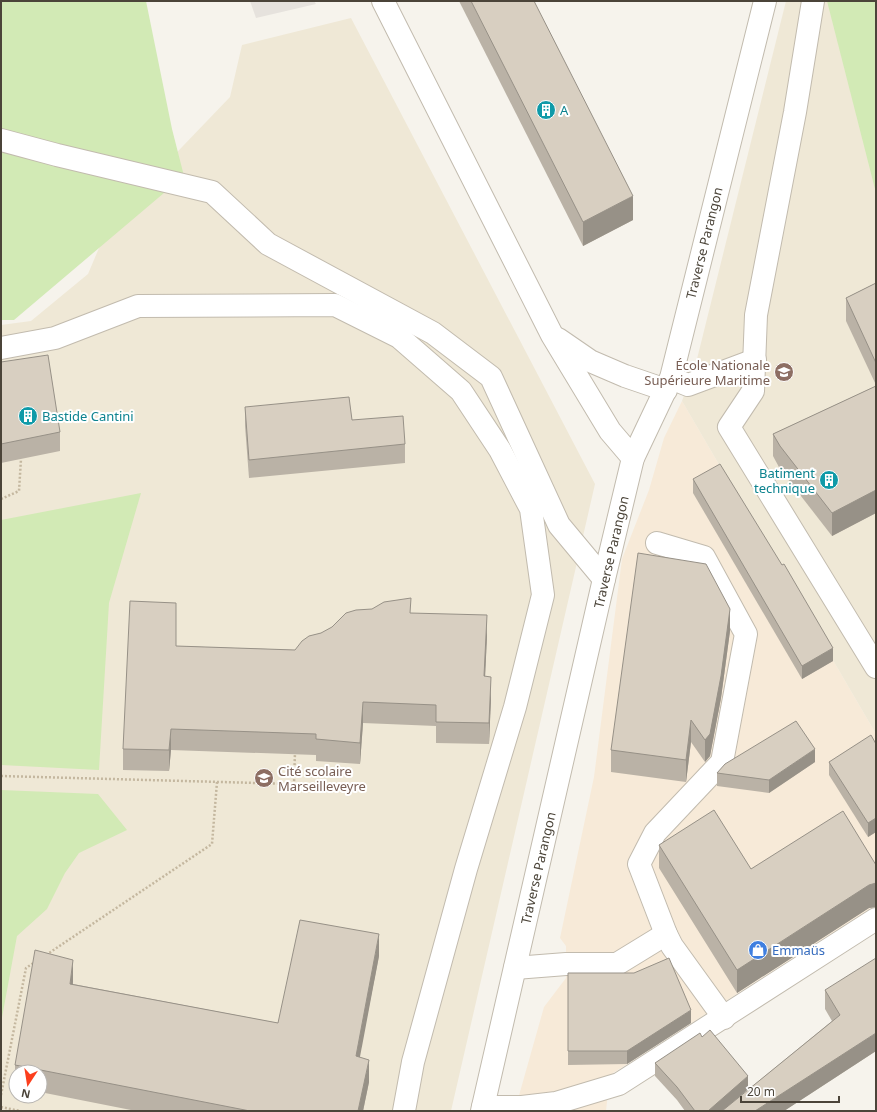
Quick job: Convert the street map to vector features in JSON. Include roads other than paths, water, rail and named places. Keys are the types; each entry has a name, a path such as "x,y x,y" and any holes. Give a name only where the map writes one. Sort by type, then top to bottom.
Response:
{"street":[{"path":"383,1 552,335 610,431 633,458"},
{"name":"Traverse Parangon","path":"482,1109 633,458 668,384 765,1"},
{"path":"813,1 795,112 756,315 753,391 729,427 876,667"},
{"path":"1,140 212,192 268,244 433,333 491,377 559,525 604,580"},
{"path":"1,348 55,338 138,306 335,305 399,337 461,391 500,450 532,509 542,595 515,707 466,869 413,1062 404,1111"},
{"path":"552,335 590,361 625,376 668,384 688,385 754,360"},
{"path":"657,543 704,557 746,634 722,762 655,833 639,864 672,946 724,1018"},
{"path":"482,1109 553,1107 619,1084 876,919"},
{"path":"515,968 566,964 617,964 666,934"}],"place":[{"name":"A","path":"546,110"},
{"name":"École Nationale Supérieure Maritime","path":"784,372"},
{"name":"Bastide Cantini","path":"28,416"},
{"name":"Batiment technique","path":"829,480"},
{"name":"Cité scolaire Marseilleveyre","path":"264,778"},
{"name":"Emmaüs","path":"758,950"}]}
